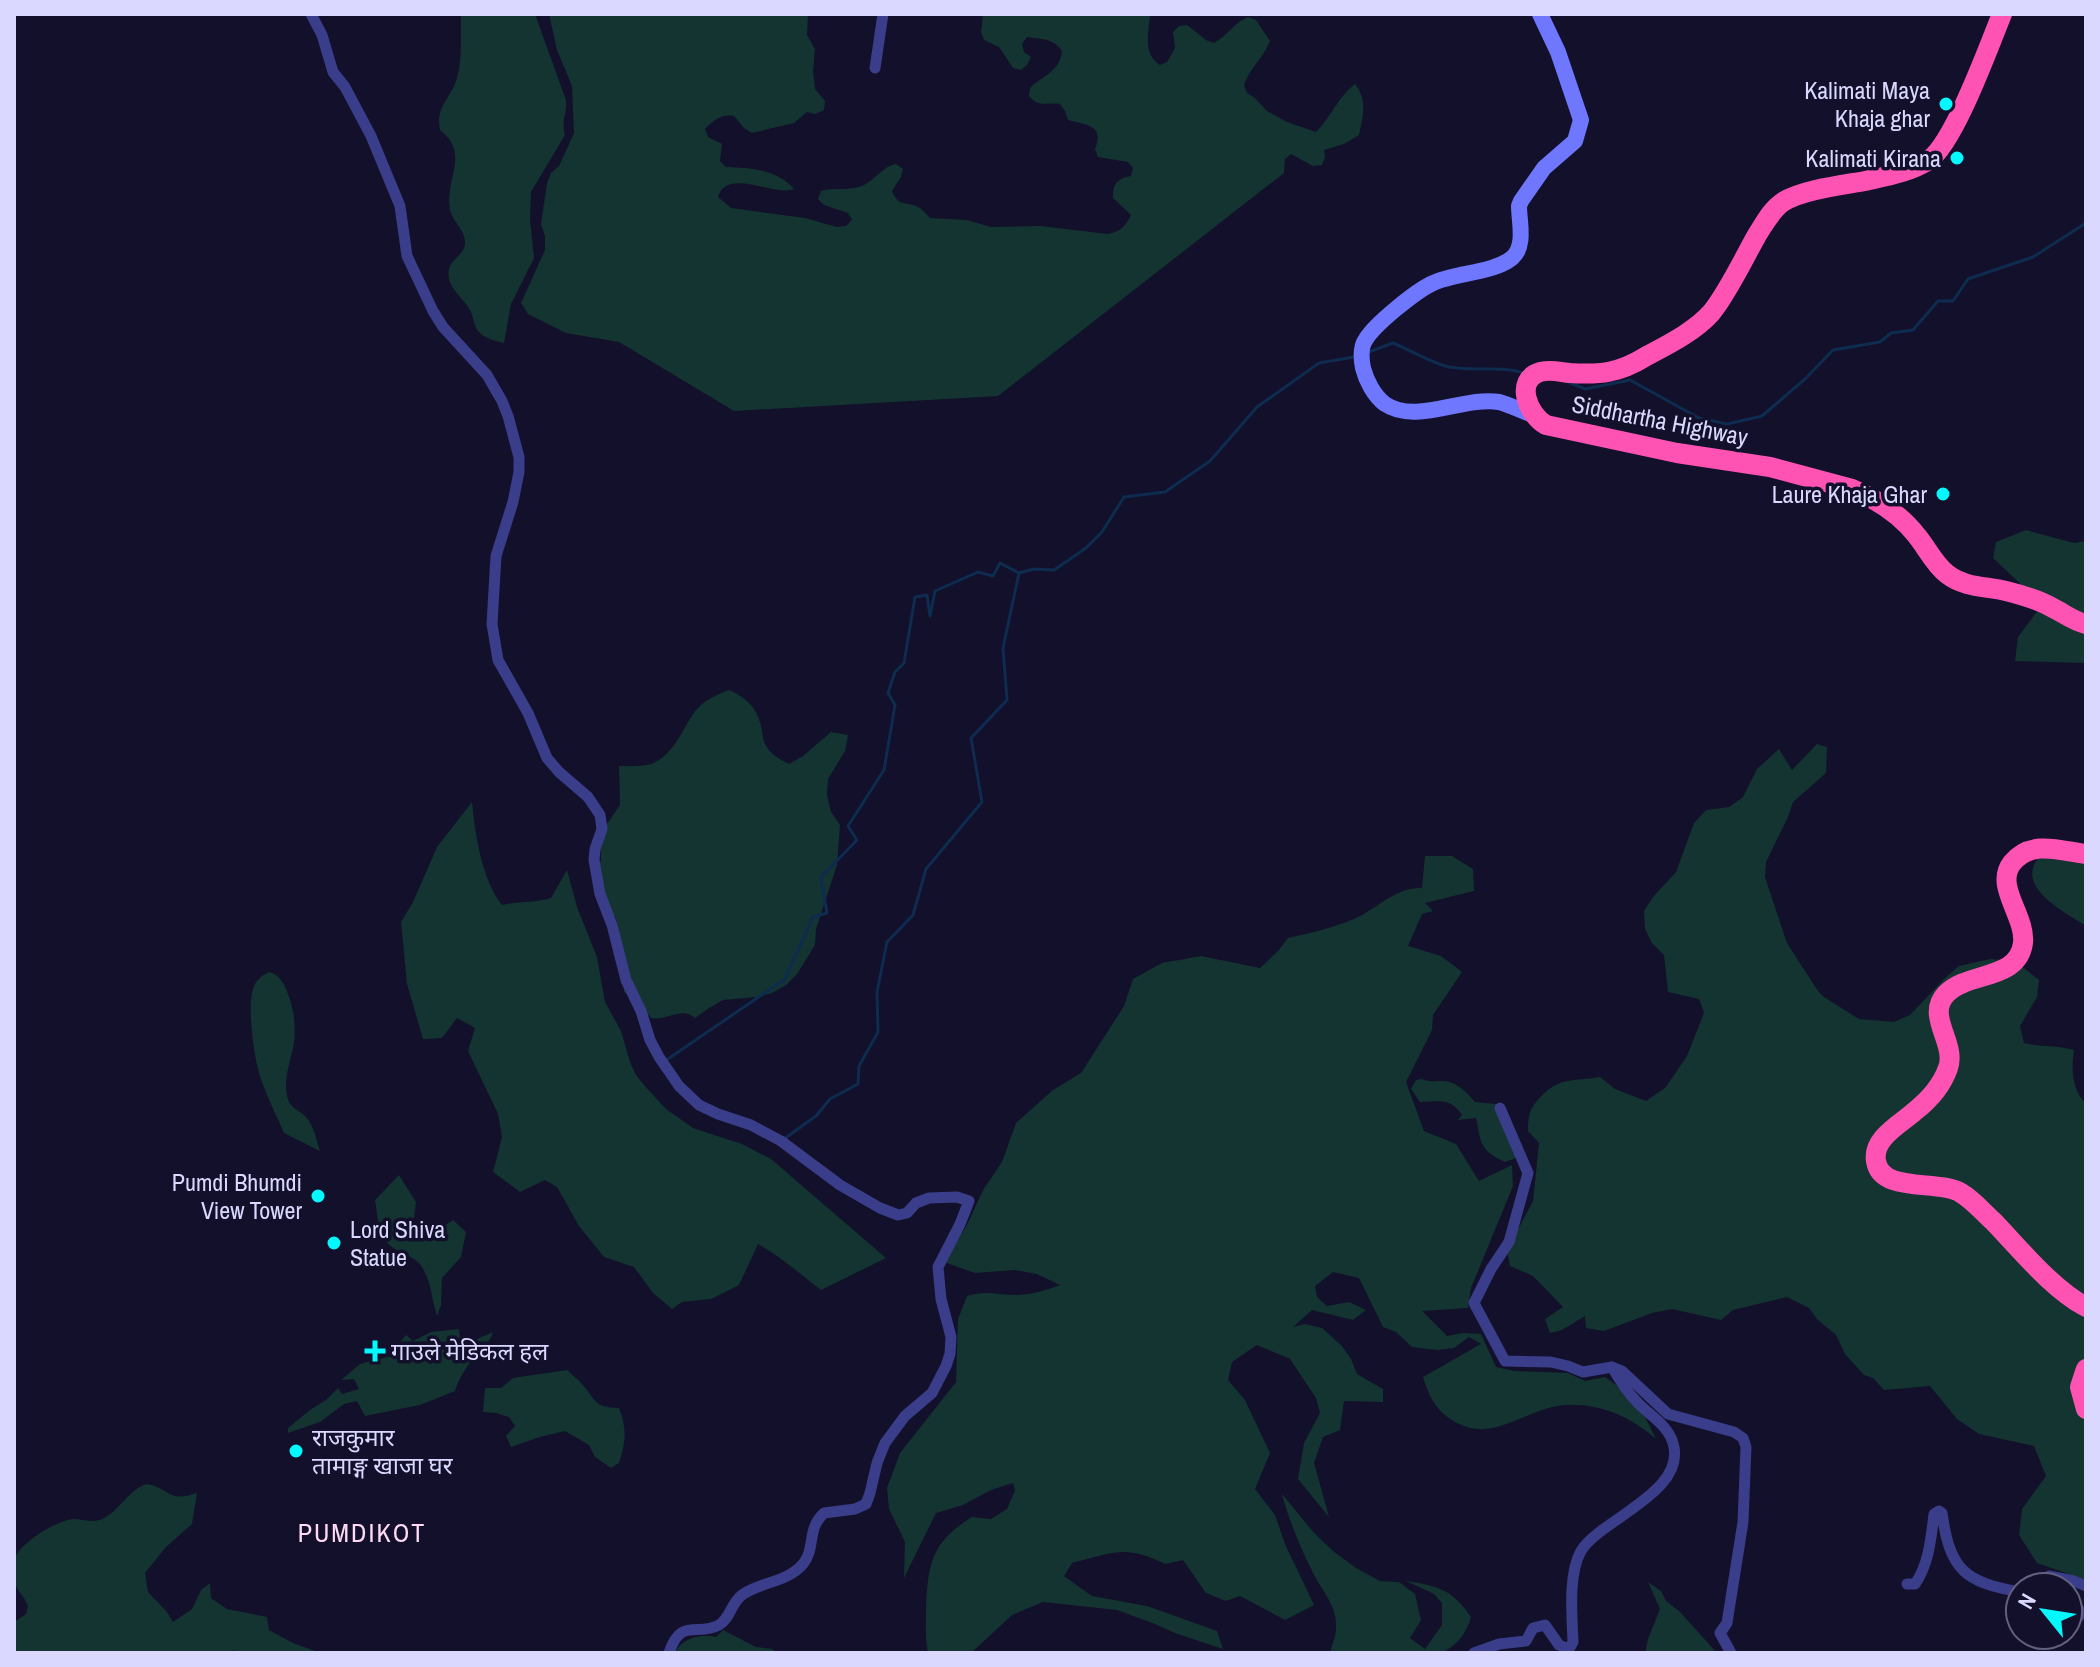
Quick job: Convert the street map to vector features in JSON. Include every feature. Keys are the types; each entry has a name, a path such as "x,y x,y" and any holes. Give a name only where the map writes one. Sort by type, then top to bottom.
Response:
{"highway":[{"name":"Siddhartha Highway","path":"2002,14 1948,135 1928,160 1891,175 1799,195 1780,203 1768,216 1716,306 1699,324 1626,369 1606,373 1539,372 1531,377 1526,395 1527,405 1533,415 1546,425 1677,453 1770,467 1865,494 1893,512 1916,534 1950,577 1972,586 2004,590 2029,598 2086,624"},
{"path":"2086,854 2040,848 2025,852 2011,864 2006,879 2022,931 2020,953 2002,971 1962,982 1945,994 1939,1019 1950,1051 1947,1071 1927,1100 1882,1140 1876,1158 1879,1170 1891,1180 1946,1187 1961,1193 2064,1293 2086,1307"},
{"path":"2086,1369 2080,1387 2086,1409"}],"main road":[{"path":"1533,415 1498,402 1411,412 1385,404 1374,392 1361,355 1366,339 1376,327 1418,292 1431,284 1493,267 1511,259 1517,252 1521,201 1544,168 1575,141 1581,120 1558,52 1540,14"}],"street":[{"path":"311,14 322,35 333,72 345,87 371,136 400,206 407,256 433,311 443,327 487,375 508,416 519,457 519,472 496,556 492,624 498,660 528,713 547,758 588,797 600,815 602,829 594,860 600,894 612,925 626,980 659,1057 679,1086 699,1105 751,1125 781,1141 840,1185 880,1208 898,1215 907,1213 916,1203 929,1198 957,1197 969,1201 938,1267 941,1299 951,1337 946,1366 932,1393 905,1416 885,1443 866,1504 855,1509 824,1513 814,1525 808,1554 801,1566 742,1595 719,1625 684,1631 675,1639 669,1653"},
{"path":"875,68 883,14"},
{"path":"1500,1108 1528,1173 1509,1242 1474,1303 1505,1361 1551,1362 1583,1372 1612,1367 1622,1371 1668,1414 1734,1432 1743,1438 1746,1447 1743,1522 1727,1623 1720,1633 1731,1653"},
{"path":"1474,1653 1499,1644 1526,1641 1533,1628 1545,1625 1559,1645 1569,1649 1573,1642 1574,1577 1582,1550 1598,1534 1638,1507 1664,1481 1675,1461 1673,1443 1658,1420 1637,1402 1612,1367"},
{"path":"1907,1584 1915,1584 1925,1567 1934,1514 1939,1511 1942,1513 1946,1541 1966,1575 1990,1587 2004,1589"}],"green space":[{"path":"461,14 535,14 566,100 565,135 531,192 534,258 511,304 504,343 479,332 468,307 452,287 449,276 449,269 464,248 465,239 450,210 454,148 440,130 439,122 459,70"},
{"path":"549,14 808,14 807,35 815,49 815,89 825,101 824,110 815,114 807,112 794,123 752,133 734,116 718,118 705,129 708,137 722,144 720,161 726,167 771,174 780,177 794,189 731,184 723,188 718,197 731,208 805,218 837,227 846,226 852,220 848,213 824,205 818,199 821,191 862,186 896,164 903,169 892,191 895,197 920,208 930,218 967,220 991,227 1040,226 1108,234 1119,230 1127,222 1131,215 1113,198 1113,193 1117,182 1131,176 1133,168 1128,162 1098,157 1095,130 1068,120 1060,104 1040,103 1029,96 1030,88 1058,64 1062,51 1051,41 1027,37 1022,44 1024,52 1031,57 1021,70 1013,68 999,47 984,40 981,32 983,14 1150,14 1149,49 1160,65 1167,62 1175,48 1173,32 1179,26 1187,25 1214,43 1248,17 1256,20 1270,41 1244,85 1247,93 1267,111 1316,132 1355,84 1362,96 1363,115 1359,135 1324,150 1322,165 1313,166 1291,154 1285,159 1284,173 998,396 734,411 619,342 566,333 528,314 521,303 545,250 541,224 547,183 551,173 559,166 574,133 572,86 557,50"},
{"path":"2026,530 2074,543 2086,541 2086,663 2015,661 2018,637 2038,610 2031,594 1993,558 1996,542"},
{"path":"729,690 753,708 767,748 789,764 831,732 848,735 845,751 828,779 827,795 831,812 840,825 837,865 816,929 815,945 797,974 786,985 756,997 723,1000 695,1018 685,1013 651,1018 636,999 624,992 616,918 606,905 596,878 601,859 600,834 620,805 619,766 643,766 659,760 672,748 699,706"},
{"path":"1817,744 1827,747 1826,773 1793,802 1766,862 1765,877 1787,943 1824,997 1859,1019 1894,1022 1910,1015 1959,966 1990,959 2015,961 2039,980 2037,997 2020,1026 2024,1043 2074,1050 2074,1079 2086,1104 2086,1580 2084,1571 2060,1571 2037,1563 2019,1535 2022,1509 2046,1476 2034,1446 1979,1434 1957,1419 1930,1386 1884,1390 1873,1378 1864,1375 1845,1354 1836,1335 1809,1308 1787,1297 1733,1310 1721,1320 1672,1309 1604,1331 1586,1328 1585,1316 1562,1330 1550,1333 1545,1319 1563,1307 1533,1276 1510,1266 1507,1250 1533,1201 1539,1143 1528,1131 1528,1124 1530,1112 1537,1102 1562,1082 1600,1077 1615,1089 1646,1101 1665,1088 1687,1056 1704,1013 1699,999 1668,992 1664,955 1652,943 1645,929 1644,911 1676,872 1694,823 1706,810 1729,807 1743,797 1757,769 1779,749 1792,770"},
{"path":"472,802 485,870 502,905 551,898 567,870 577,907 597,957 605,1002 621,1031 636,1075 644,1085 666,1109 693,1128 742,1144 771,1159 886,1258 821,1290 758,1244 739,1285 711,1299 682,1302 672,1309 653,1293 634,1267 604,1257 579,1226 557,1187 545,1180 520,1192 493,1172 502,1137 498,1114 468,1051 475,1028 457,1018 442,1038 423,1039 407,984 401,922 437,847"},
{"path":"2043,853 2086,860 2086,924 2052,904 2035,885 2032,875 2034,864"},
{"path":"1425,856 1452,856 1473,869 1474,891 1425,903 1433,911 1422,914 1408,946 1441,956 1462,972 1433,1015 1432,1030 1406,1082 1424,1131 1456,1144 1479,1181 1512,1165 1513,1186 1471,1288 1468,1308 1422,1311 1447,1336 1481,1334 1496,1367 1514,1371 1568,1373 1585,1381 1605,1377 1642,1410 1656,1439 1614,1413 1578,1405 1552,1407 1486,1429 1459,1424 1435,1405 1423,1377 1481,1344 1469,1337 1454,1348 1412,1347 1396,1332 1383,1327 1359,1278 1333,1272 1315,1286 1317,1297 1327,1306 1349,1302 1366,1310 1353,1320 1312,1310 1293,1327 1305,1324 1322,1328 1342,1346 1357,1374 1383,1389 1383,1402 1344,1401 1340,1430 1323,1437 1314,1463 1329,1517 1298,1479 1304,1443 1320,1413 1316,1398 1290,1359 1257,1345 1232,1362 1228,1380 1245,1400 1270,1453 1255,1489 1275,1515 1314,1605 1285,1620 1240,1596 1226,1601 1206,1593 1183,1560 1165,1564 1139,1554 1119,1552 1072,1563 1064,1576 1092,1596 1147,1606 1217,1631 1223,1649 1117,1610 1043,1602 1012,1615 971,1653 928,1653 928,1578 940,1545 972,1517 991,1519 1007,1509 1015,1490 1013,1483 936,1513 904,1578 905,1542 889,1509 887,1488 900,1453 956,1382 958,1319 967,1296 1026,1294 1060,1285 1037,1274 1015,1270 975,1273 944,1262 1002,1162 1016,1123 1053,1090 1081,1073 1124,1006 1133,979 1162,963 1201,956 1260,968 1288,938 1346,922 1403,891 1422,888"},
{"path":"269,972 283,983 294,1018 294,1043 286,1092 291,1105 311,1124 320,1151 284,1133 260,1076 252,1032 251,997 257,981"},
{"path":"1416,1080 1451,1082 1475,1102 1496,1104 1516,1158 1505,1162 1486,1150 1476,1118 1458,1120 1462,1115 1453,1105 1438,1101 1420,1102 1411,1089"},
{"path":"399,1175 416,1202 412,1234 439,1229 453,1220 466,1232 461,1257 442,1278 441,1305 437,1316 422,1267 388,1243 379,1224 375,1200"},
{"path":"459,1329 461,1346 493,1332 467,1367 455,1391 420,1405 365,1416 357,1401 344,1404 320,1422 288,1433 288,1428 338,1388 342,1394 359,1389 354,1379 341,1380 360,1364 391,1356 406,1335 413,1341 431,1332"},
{"path":"567,1370 596,1402 619,1408 624,1442 619,1463 611,1468 595,1457 589,1445 565,1431 511,1447 506,1436 515,1426 509,1417 483,1412 485,1388 501,1388 513,1378"},
{"path":"147,1484 180,1497 197,1493 192,1524 166,1547 145,1573 148,1592 173,1622 192,1609 201,1590 210,1583 211,1598 227,1609 267,1617 269,1630 321,1653 236,1653 233,1650 231,1653 14,1653 14,1622 26,1614 28,1606 13,1575 17,1553 30,1540 57,1524 73,1519 93,1521 104,1518 135,1490"},
{"path":"1282,1494 1333,1551 1380,1581 1399,1582 1415,1594 1421,1620 1410,1638 1425,1649 1442,1625 1442,1603 1434,1594 1406,1581 1436,1587 1457,1600 1471,1617 1458,1641 1438,1653 1330,1653 1336,1631 1333,1609 1302,1551"},
{"path":"1648,1582 1661,1591 1666,1601 1717,1653 1645,1653 1660,1609"},
{"path":"723,1630 756,1647 772,1649 777,1653 675,1653 687,1640 698,1636 716,1637"}],"waterway":[{"path":"1568,382 1585,389 1630,380 1699,418 1727,424 1762,416 1833,350 1880,342 1891,333 1913,330 1938,301 1953,301 1968,279 2033,257 2086,223"},
{"path":"1369,352 1393,343 1445,366 1526,374"},
{"path":"665,1061 785,979 813,917 827,913 821,877 857,840 848,826 884,770 895,705 888,693 895,672 904,663 915,597 927,595 930,616 935,591 978,572 993,576 1000,563 1019,573 1034,569 1054,570 1086,548 1102,532 1124,497 1165,492 1210,461 1257,407 1319,363 1354,357"},
{"path":"784,1139 816,1116 830,1099 858,1084 859,1066 878,1032 877,992 887,942 913,915 926,869 982,802 971,738 1007,700 1003,648 1019,573"}],"place":[{"name":"Kalimati Maya Khaja ghar","path":"1946,104"},
{"name":"Kalimati Kirana","path":"1957,158"},
{"name":"Laure Khaja Ghar","path":"1943,494"},
{"name":"Pumdi Bhumdi View Tower","path":"318,1196"},
{"name":"Lord Shiva Statue","path":"334,1243"},
{"name":"गाउले मेडिकल हल","path":"375,1351"},
{"name":"राजकुमार तामाङ्ग खाजा घर","path":"296,1451"}],"district":[{"name":"PUMDIKOT","path":"362,1532"}]}
